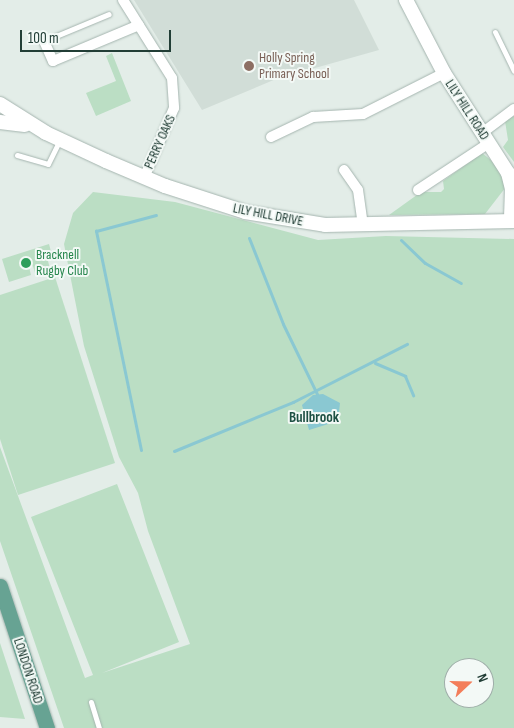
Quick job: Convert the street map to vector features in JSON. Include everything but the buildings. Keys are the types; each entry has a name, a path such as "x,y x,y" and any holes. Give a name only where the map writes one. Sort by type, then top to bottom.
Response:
{"main road":[{"name":"LONDON ROAD","path":"0,586 45,709 47,728"}],"street":[{"name":"PERRY OAKS","path":"123,0 172,78 174,108 144,178"},
{"name":"LILY HILL ROAD","path":"406,0 444,73 510,179 513,221"},
{"path":"44,41 52,61 139,25"},
{"path":"271,137 314,117 363,114 444,73"},
{"name":"LILY HILL DRIVE","path":"0,104 40,129 144,178 245,212 304,223 363,226 513,221"},
{"path":"418,190 485,138 514,109"},
{"name":"LILY HILL DRIVE","path":"0,122 40,129"},
{"path":"344,170 358,190 363,226"}],"lane":[{"path":"44,41 109,14"},
{"path":"495,32 514,71"},
{"path":"17,155 48,164 60,139"},
{"path":"91,702 99,728"}],"shaded area":[{"name":"Holly Spring Primary School","path":"134,0 354,0 379,50 276,79 202,110"}],"green space":[{"path":"112,53 131,101 96,116 86,93 116,81 106,56"},
{"path":"514,116 514,162 503,147 508,140 505,121"},
{"path":"482,153 501,168 509,183 485,214 389,215 421,192 441,192 444,189 443,181"},
{"path":"93,192 175,202 318,240 386,236 514,239 514,728 64,728 0,541 0,447 85,678 93,675 31,517 117,484 179,642 102,673 190,644 148,531 138,493 119,457 84,346 64,244 73,213"},
{"name":"Bracknell Rugby Club","path":"49,244 53,259 48,261 50,269 35,273 33,266 29,267 31,275 9,282 2,259"},
{"path":"55,277 115,463 18,495 0,439 0,295"},
{"path":"0,643 25,719 0,717"}],"water":[{"path":"323,394 340,403 338,421 309,430 302,405 313,395"}],"waterway":[{"path":"141,450 96,231 156,215"},
{"path":"249,238 283,324 317,394"},
{"path":"401,240 425,263 461,283"},
{"path":"174,451 293,402 407,344"},
{"path":"375,363 405,376 413,395"}],"place":[{"name":"Holly Spring Primary School","path":"249,66"},
{"name":"Bracknell Rugby Club","path":"26,263"}],"district":[{"name":"Bullbrook","path":"314,418"}]}
